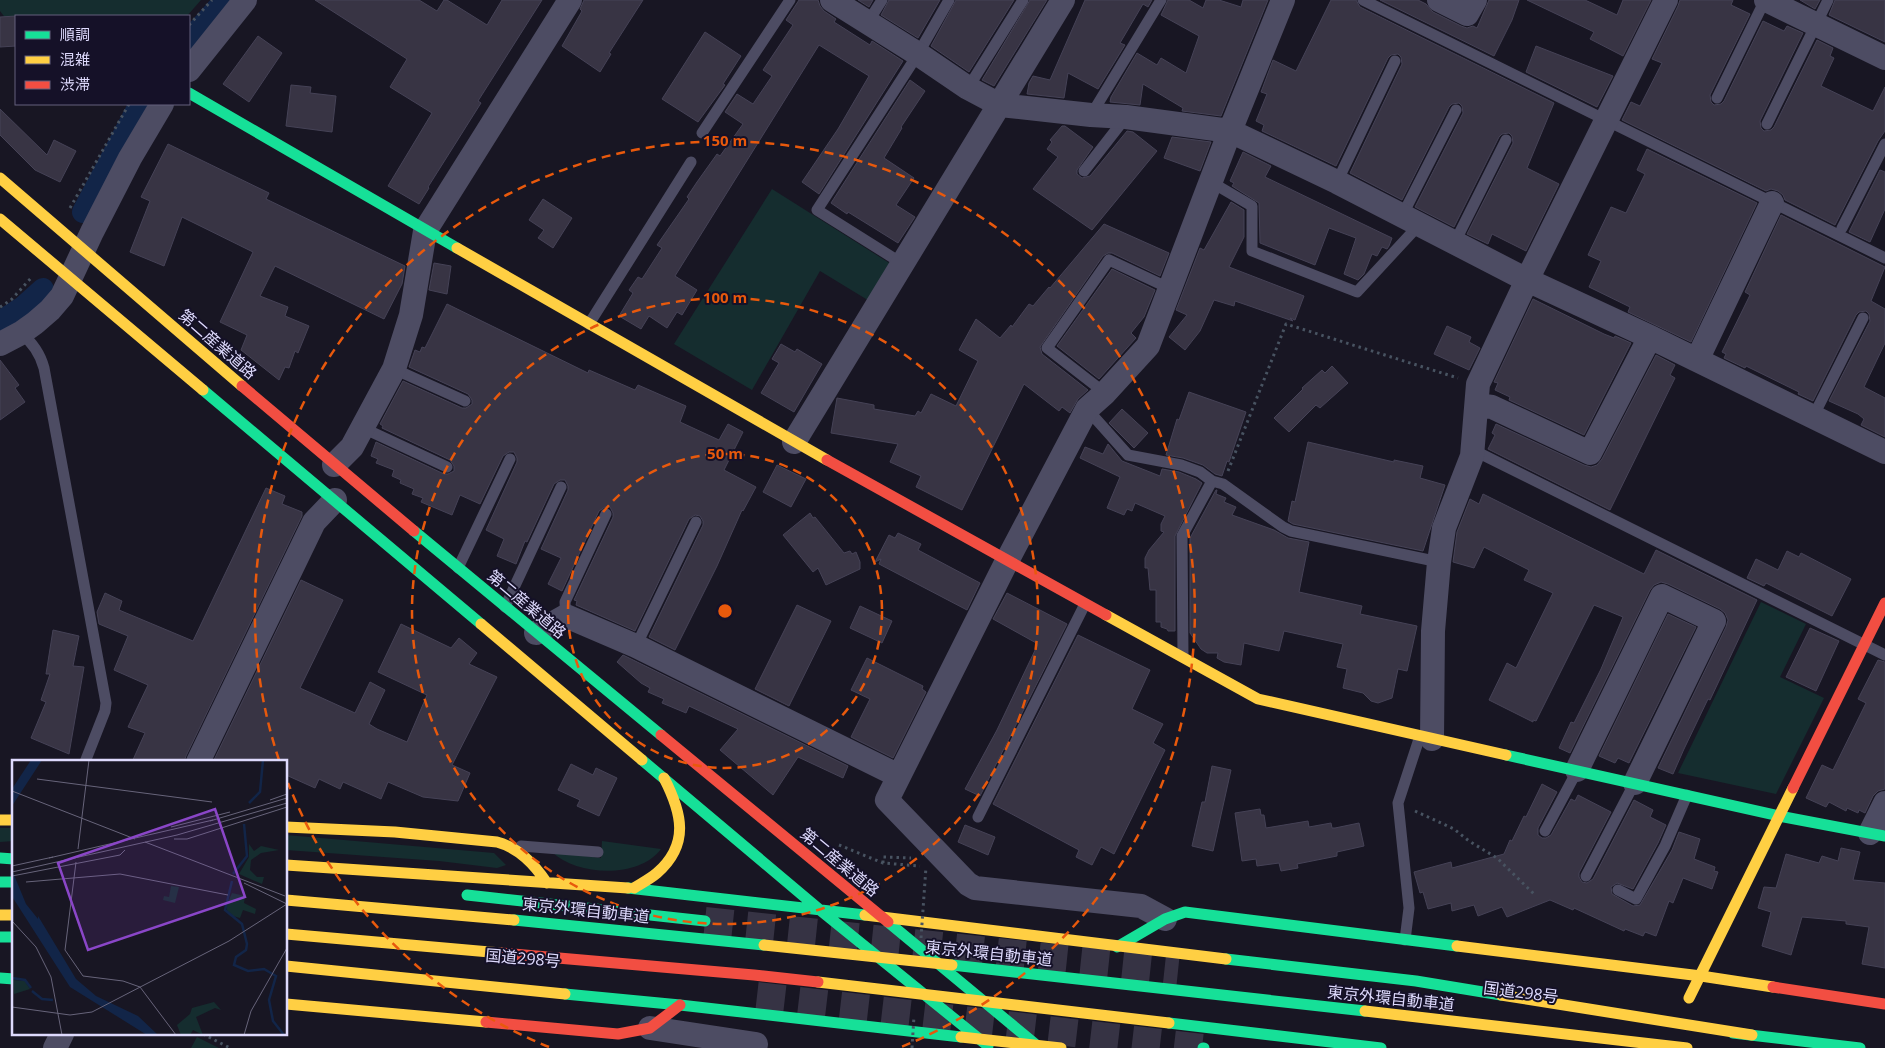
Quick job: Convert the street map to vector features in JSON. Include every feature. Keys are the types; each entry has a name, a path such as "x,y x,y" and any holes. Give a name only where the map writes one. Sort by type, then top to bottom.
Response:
{"main road":[{"path":"190,94 425,231 794,442 1258,699 1780,816 1878,835"},
{"name":"第二産業道路","path":"0,178 334,465 1038,1046"},
{"path":"0,219 820,910 991,1048"},
{"path":"1689,998 1885,603"},
{"path":"634,888 657,873 672,857 679,839 681,820 677,804 664,778"},
{"path":"288,827 410,832 507,845 534,864 547,882"},
{"path":"288,865 634,888 1117,947 1416,981 1752,1035"},
{"path":"453,894 705,921"},
{"name":"東京外環自動車道","path":"288,900 503,918 759,943 1687,1048"},
{"path":"1117,947 1165,919 1185,912 1701,976 1885,1004"},
{"path":"288,934 754,975 1381,1048"},
{"path":"288,956 344,960"},
{"path":"288,966 680,1005 1061,1048"},
{"path":"288,1004 618,1034 650,1028 680,1005"},
{"name":"国道298号","path":"1484,1004 1860,1048"}],"street":[{"path":"190,69 245,0"},
{"path":"334,465 352,447 394,369 412,315 425,231 570,0"},
{"path":"832,0 968,88 1000,105 1126,117 1230,132 1337,182 1527,280 1697,360 1885,452"},
{"path":"794,442 1063,0"},
{"path":"1165,919 1141,906 975,888 968,884 887,800 1007,561 1096,401 1148,346 1283,0"},
{"path":"1439,0 1467,14 1475,0"},
{"path":"1426,737 1433,631 1444,528 1472,456 1478,394 1527,280 1666,0"},
{"path":"1766,0 1885,58"},
{"path":"10,339 50,310 62,296 130,158 161,105"},
{"path":"1697,360 1772,203"},
{"path":"1478,394 1492,407 1590,453 1650,338"},
{"path":"199,760 314,522 335,500"},
{"path":"1578,770 1662,596 1714,621 1635,783"},
{"path":"536,633 566,616 636,646 899,776"},
{"path":"1878,835 1885,803"},
{"path":"650,1028 756,1044 755,1048"},
{"path":"55,1048 61,1036"}],"lane":[{"path":"702,134 790,0"},
{"path":"868,22 882,0"},
{"path":"903,264 817,210 918,54 950,0"},
{"path":"968,88 1024,0"},
{"path":"1091,115 1161,0"},
{"path":"1364,0 1885,258"},
{"path":"1717,98 1766,0"},
{"path":"1766,124 1828,0"},
{"path":"1337,182 1395,62"},
{"path":"1211,182 1252,206 1252,251 1357,292 1410,220 1456,110"},
{"path":"1084,171 1126,117"},
{"path":"1455,242 1506,140"},
{"path":"1842,228 1885,144"},
{"path":"589,324 691,162"},
{"path":"1171,289 1109,260 1047,348 1096,401 1128,455 1181,465 1200,472 1291,531 1439,562"},
{"path":"1813,417 1864,318"},
{"path":"10,339 33,343 41,357 44,368 106,703 86,760"},
{"path":"394,369 465,401"},
{"path":"363,428 447,467"},
{"path":"1472,450 1885,655"},
{"path":"458,568 510,458"},
{"path":"1183,658 1182,536 1217,482"},
{"path":"505,606 561,487"},
{"path":"566,616 565,602 606,514"},
{"path":"636,646 696,522"},
{"path":"978,817 1085,604"},
{"path":"1405,940 1409,908 1398,803 1426,737"},
{"path":"1545,831 1578,770"},
{"path":"1586,876 1635,783"},
{"path":"1618,890 1636,900 1665,846 1687,795"},
{"path":"507,845 598,852"}],"path":[{"path":"190,24 212,0"},
{"path":"67,213 128,105"},
{"path":"0,307 11,300 36,273"},
{"path":"1217,482 1286,324 1420,368 1478,394"},
{"path":"1398,803 1454,829 1469,841 1497,858 1534,894"},
{"path":"840,845 882,863 926,866"},
{"path":"882,863 883,856 918,859"},
{"path":"207,1036 230,1048"}],"green space":[{"path":"0,0 201,0 188,15 15,15 15,31 0,11"},
{"path":"772,189 894,266 871,302 820,271 752,390 674,344"},
{"path":"1761,602 1806,624 1780,677 1824,698 1776,794 1678,773"},
{"path":"0,828 12,828 12,841 0,842"},
{"path":"288,835 494,853 506,865 497,868 439,861 288,850"},
{"path":"602,841 661,849 651,859 638,866 608,871 576,866 552,852 601,858"},
{"path":"197,1037 219,1048 191,1048"}],"building":[{"path":"315,0 419,0 437,11 444,0 447,0 487,25 502,0 542,0 478,101 481,103 419,204 388,186 432,113 390,87 407,59"},
{"path":"584,0 643,0 609,53 611,54 600,72 562,46 582,11 580,9"},
{"path":"799,0 818,0 824,11 836,19 834,22 870,45 872,41 903,61 819,194 802,182 838,129 869,76 819,45 675,276 697,290 682,315 677,312 667,328 649,316 641,329 619,316 633,293 629,290 638,277 642,279 662,248 657,245 689,199 687,197 697,182 717,154 720,156 743,124 725,112 737,94 753,104 772,76 763,70 793,25 786,20"},
{"path":"858,0 873,0 869,7"},
{"path":"889,0 940,0 918,38 881,15"},
{"path":"956,0 1014,0 969,72 931,46"},
{"path":"1030,0 1047,0 994,86 982,80"},
{"path":"1085,0 1152,0 1148,7 1143,4 1120,43 1125,45 1098,89 1068,73 1064,98 1027,94 1029,83 1033,76 1050,80"},
{"path":"1168,0 1189,0 1203,8 1206,0 1219,0 1241,7 1243,0 1268,0 1221,116 1182,111 1183,108 1143,84 1140,105 1110,102 1111,97 1137,53 1157,65 1161,58 1186,73 1199,36 1161,15"},
{"path":"1331,0 1356,0 1360,7 1554,103 1527,168 1559,184 1526,251 1492,234 1488,244 1467,234 1513,143 1512,136 1509,133 1502,134 1499,137 1454,227 1415,207 1463,113 1462,106 1459,103 1452,104 1449,107 1402,200 1350,173 1402,64 1401,57 1398,54 1391,55 1388,58 1336,166 1262,131 1264,125 1256,121 1267,94 1261,92 1273,60 1296,71"},
{"path":"1380,0 1418,0 1426,4 1433,12 1461,26 1477,28 1489,0 1519,0 1512,20 1494,56"},
{"path":"1527,0 1585,0 1617,15 1623,0 1651,0 1623,56 1590,39 1594,32"},
{"path":"1680,0 1733,0 1731,5 1750,14 1710,95 1711,102 1714,105 1721,104 1724,101 1763,21 1784,31 1787,26 1803,33 1760,121 1761,128 1764,131 1771,130 1774,127 1817,40 1833,48 1830,56 1834,58 1821,86 1873,111 1885,87 1885,131 1835,225 1785,200 1778,191 1771,189 1766,191 1622,120 1631,102 1640,106 1662,63 1652,59"},
{"path":"1800,0 1820,0 1815,9"},
{"path":"1835,0 1885,0 1885,42 1829,15"},
{"path":"15,16 15,46 0,47 0,17"},
{"path":"705,32 741,56 723,84 725,85 698,122 662,99"},
{"path":"258,36 282,53 249,102 223,84"},
{"path":"1536,46 1613,76 1597,107 1526,72"},
{"path":"910,80 925,91 901,127 884,158 914,178 896,205 915,217 898,243 831,203"},
{"path":"291,85 311,87 310,93 336,96 332,132 286,126"},
{"path":"0,109 47,155 54,140 76,151 60,182 35,170 0,135"},
{"path":"1062,126 1065,126 1093,147 1077,170 1077,174 1082,178 1090,176 1127,131 1133,132 1157,151 1092,230 1033,189 1058,157 1047,149 1052,142 1050,140"},
{"path":"1172,137 1211,142 1200,171 1164,158"},
{"path":"168,144 269,193 266,199 405,266 402,284 384,319 275,266 260,296 288,307 285,316 309,326 298,353 295,351 289,368 285,367 279,380 241,350 247,335 220,322 253,252 182,217 164,266 130,252 150,201 141,197"},
{"path":"1647,149 1757,203 1691,342 1628,312 1630,307 1589,287 1601,261 1588,255 1611,207 1626,213 1645,174 1637,170"},
{"path":"1243,152 1271,166 1265,177 1392,238 1389,246 1387,249 1382,247 1377,256 1372,254 1364,274 1358,280 1344,274 1356,238 1329,228 1315,265 1260,243 1259,203 1232,186 1234,183 1230,181"},
{"path":"1880,170 1885,172 1885,209 1870,242 1849,232"},
{"path":"543,199 572,218 553,248 538,238 544,230 529,220"},
{"path":"1231,202 1244,210 1244,237 1229,267 1304,296 1295,320 1290,318 1293,321 1235,301 1234,306 1214,300 1200,331 1185,350 1169,337 1187,315 1176,310 1200,248 1204,250"},
{"path":"1781,215 1885,267 1871,301 1885,309 1885,343 1864,387 1885,398 1885,437 1861,425 1864,419 1858,414 1829,401 1870,321 1869,314 1866,311 1859,312 1856,315 1813,401 1746,366 1745,368 1724,358 1726,354 1722,352 1750,295 1745,292"},
{"path":"1104,224 1169,253 1160,276 1112,253 1103,256 1040,347 1042,354 1088,390 1078,399 1070,413 1062,407 1059,411 1024,384 962,510 916,487 921,476 890,462 898,444 831,433 837,398 874,405 874,409 915,416 918,411 921,413 931,394 956,406 978,361 959,350 976,319 1000,338 1011,325 1012,327 1029,304 1033,306 1050,288"},
{"path":"434,263 451,266 447,294 429,290"},
{"path":"1112,269 1155,290 1144,317 1131,333 1136,338 1099,379 1057,346"},
{"path":"1533,299 1604,334 1614,338 1615,336 1631,343 1584,435 1509,400 1510,397 1495,390 1498,383 1494,382"},
{"path":"447,304 588,373 589,370 635,390 638,385 686,406 680,422 719,440 728,424 743,432 724,470 756,487 742,510 717,566 675,650 649,637 703,525 700,516 695,515 689,519 635,631 576,605 577,601 574,600 613,517 610,507 605,507 599,511 562,591 548,584 561,558 541,549 568,490 565,480 560,480 554,484 527,542 525,541 516,564 497,556 504,539 486,530 517,462 514,452 509,452 503,456 480,504 460,495 452,515 421,502 423,498 412,494 414,489 400,483 401,480 392,476 394,470 376,463 378,459 371,456 376,442 444,474 454,471 454,466 450,460 382,428 383,426 380,424 403,381 462,408 472,404 468,394 409,367 415,350 420,352 422,347 425,348"},
{"path":"1447,326 1471,337 1469,342 1480,348 1469,370 1434,354"},
{"path":"781,344 795,352 797,349 822,364 794,412 761,393 779,363 772,359"},
{"path":"1656,355 1675,365 1670,375 1675,378 1610,510 1488,449 1495,435 1492,433 1496,424 1584,465 1591,467 1597,465 1602,459"},
{"path":"0,360 19,385 15,388 25,402 0,420"},
{"path":"1332,366 1348,383 1320,408 1316,405 1289,432 1274,418 1322,370 1325,373"},
{"path":"1189,392 1246,412 1229,462 1227,461 1222,476 1215,474 1203,465 1183,458 1166,455 1177,419 1179,420"},
{"path":"1122,409 1148,433 1134,448 1109,423"},
{"path":"1308,442 1394,462 1394,460 1423,466 1420,478 1445,485 1423,551 1293,524 1288,521 1292,501 1295,502"},
{"path":"1108,444 1122,461 1160,476 1162,469 1179,472 1202,483 1175,536 1175,631 1168,631 1161,627 1161,622 1156,622 1156,590 1150,590 1148,568 1145,568 1145,558 1149,550 1164,532 1161,531 1161,524 1165,516 1135,503 1132,511 1127,509 1124,515 1107,508 1120,477 1080,458 1085,447 1103,454"},
{"path":"777,465 806,479 791,507 763,492"},
{"path":"266,488 285,496 282,504 302,512 302,516 185,760 133,760 145,733 128,727 148,685 114,670 128,636 99,624 97,612 105,593 122,601 119,610 193,641"},
{"path":"1216,490 1216,494 1226,498 1224,502 1236,507 1232,515 1274,530 1288,538 1309,542 1299,592 1362,606 1360,614 1417,626 1407,671 1398,669 1392,698 1378,703 1371,701 1363,693 1343,688 1347,669 1337,667 1343,644 1284,631 1279,651 1244,643 1241,665 1224,662 1217,658 1218,653 1207,653 1201,649 1190,633 1190,538"},
{"path":"1483,494 1644,574 1656,550 1757,600 1673,774 1658,768 1726,627 1728,620 1725,613 1668,584 1661,582 1654,585 1570,753 1559,748 1571,722 1574,723 1601,669 1623,617 1594,605 1536,721 1533,720 1533,722 1489,700 1507,663 1516,668 1553,593 1524,580 1529,570 1484,547 1474,568 1453,562 1457,532 1470,499 1479,504"},
{"path":"810,513 844,553 850,551 852,554 856,552 860,562 860,569 826,585 818,568 813,572 783,535"},
{"path":"898,533 921,544 918,550 980,583 967,610 879,564 881,559 875,562 889,535 895,538"},
{"path":"1787,551 1799,557 1801,553 1851,579 1832,616 1766,583 1764,586 1747,578 1756,559 1778,570"},
{"path":"301,580 343,600 300,688 355,713 370,682 385,690 369,724 377,729 407,742 427,695 378,672 401,624 451,648 459,638 477,653 469,664 497,677 452,765 470,773 458,801 423,797 388,782 381,799 343,782 340,789 319,779 315,788 288,776 288,760 214,760"},
{"path":"1007,593 1067,624 980,796 965,789 997,730 1038,644 993,619"},
{"path":"797,605 831,621 789,706 755,689"},
{"path":"860,606 892,621 882,643 850,628"},
{"path":"1668,614 1696,627 1629,763 1618,758 1615,763 1599,756"},
{"path":"1810,628 1839,641 1816,691 1786,677"},
{"path":"53,630 79,636 73,666 84,667 69,754 31,738 46,702 41,700 50,674 46,674"},
{"path":"1078,635 1150,670 1132,709 1163,724 1153,743 1165,750 1114,854 1101,847 1092,865 1076,857 1079,850 993,804"},
{"path":"623,655 848,766 843,778 798,757 773,795 720,750 738,729 689,706 686,713 662,703 664,699 648,692 650,688 641,683 617,662"},
{"path":"867,658 923,686 922,689 926,692 893,758 851,737 870,699 851,690"},
{"path":"1878,660 1885,662 1885,789 1878,791 1873,796 1865,813 1859,810 1858,813 1847,808 1846,811 1829,802 1826,807 1806,798 1822,765 1833,770 1866,703 1858,699"},
{"path":"571,764 593,775 596,768 617,778 599,816 577,806 580,800 558,790"},
{"path":"1212,766 1231,770 1213,851 1192,846 1202,802 1205,802"},
{"path":"1542,784 1557,792 1538,828 1538,835 1542,838 1551,835 1571,799 1575,801 1578,795 1611,812 1579,873 1582,882 1587,883 1593,879 1634,800 1653,810 1650,817 1666,825 1633,889 1617,883 1611,887 1612,894 1633,906 1640,905 1672,850 1679,832 1700,839 1694,859 1715,867 1714,871 1718,872 1712,889 1683,878 1673,903 1669,901 1656,936 1645,932 1643,936 1625,929 1624,931 1574,908 1573,910 1550,900 1507,917 1502,907 1478,916 1474,905 1452,911 1451,903 1428,909 1423,892 1420,893 1414,872 1451,862 1452,868 1504,854 1524,816 1526,817"},
{"path":"1260,809 1261,815 1264,815 1266,828 1308,821 1309,827 1331,823 1332,828 1359,823 1364,846 1337,852 1337,856 1297,864 1298,868 1281,871 1279,863 1257,866 1256,859 1242,861 1235,813"},
{"path":"965,825 995,837 988,855 958,842"},
{"path":"1841,848 1860,852 1853,880 1885,883 1885,968 1862,964 1869,927 1846,924 1846,921 1802,917 1791,955 1762,946 1771,912 1758,908 1764,887 1776,888 1786,854 1819,863 1822,856 1838,861"}],"waterway":[{"path":"190,39 225,0"},
{"path":"83,212 139,105"},
{"path":"0,322 23,307 43,289"}],"tunnel":[{"path":"705,921 1178,971"},
{"path":"757,996 1203,1048"}],"traffic: fast":[{"path":"190,94 457,248"},
{"path":"203,390 481,624"},
{"path":"414,531 661,735"},
{"path":"1506,755 1779,816 1885,836"},
{"path":"642,760 820,910 988,1046"},
{"path":"0,858 12,859"},
{"path":"0,882 12,882"},
{"path":"628,888 865,915"},
{"path":"467,895 705,921"},
{"path":"1117,947 1165,919 1185,912 1457,946"},
{"path":"514,920 764,945"},
{"path":"888,922 1040,1048"},
{"path":"0,937 12,937"},
{"path":"1226,959 1416,981 1501,995"},
{"path":"952,965 1365,1011"},
{"path":"0,978 12,979"},
{"path":"565,994 961,1037"},
{"path":"1169,1023 1381,1048"},
{"path":"1733,1033 1860,1048"}],"traffic: slow":[{"path":"0,178 242,386"},
{"path":"0,219 203,390"},
{"path":"457,248 827,460"},
{"path":"1106,615 1258,699 1506,755"},
{"path":"481,624 642,760"},
{"path":"634,888 654,875 668,862 675,851 680,828 675,804 664,778"},
{"path":"1689,998 1793,788"},
{"path":"0,820 12,820"},
{"path":"288,827 395,832 497,842 519,853 537,869 547,883"},
{"path":"288,865 628,888"},
{"path":"288,900 514,920"},
{"path":"0,915 12,915"},
{"path":"865,915 1226,959"},
{"path":"288,934 501,953"},
{"path":"764,945 952,965"},
{"path":"1457,946 1701,976 1773,987"},
{"path":"288,966 565,994"},
{"path":"818,982 1169,1023"},
{"path":"1501,995 1752,1035"},
{"path":"288,1004 486,1022"},
{"path":"1365,1011 1687,1048"},
{"path":"961,1037 1061,1048"}],"traffic: jam":[{"path":"242,386 414,531"},
{"path":"827,460 1106,615"},
{"path":"1793,788 1885,603"},
{"path":"661,735 888,922"},
{"path":"501,953 818,982"},
{"path":"1773,987 1885,1004"},
{"path":"486,1022 618,1034 650,1028 680,1005"}]}
